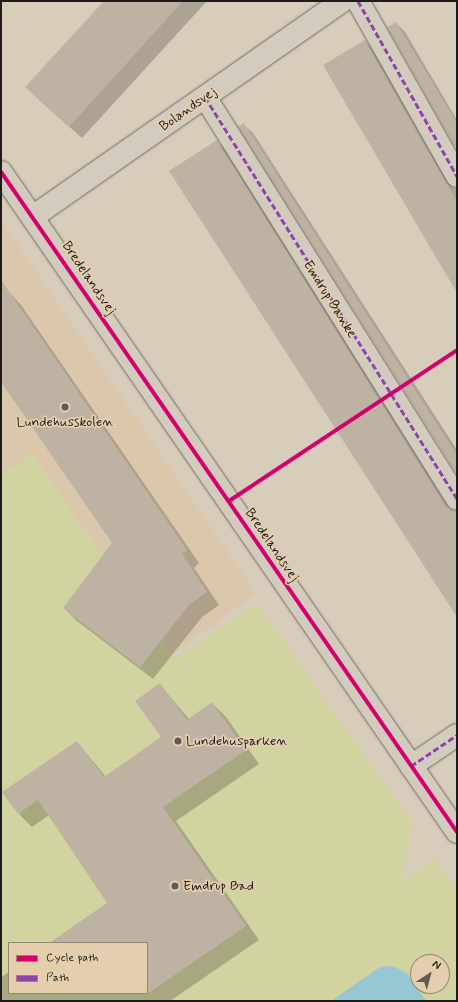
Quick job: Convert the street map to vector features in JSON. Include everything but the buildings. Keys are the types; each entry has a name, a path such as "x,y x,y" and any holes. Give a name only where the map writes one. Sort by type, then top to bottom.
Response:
{"street":[{"name":"Bolandsvej","path":"34,216 342,1"},
{"path":"358,1 457,176"},
{"name":"Emdrup Banke","path":"205,97 457,499"},
{"name":"Bredelandsvej","path":"1,172 34,216 457,832"},
{"path":"411,766 457,735"}],"shaded area":[{"name":"Lundehusskolen","path":"1,220 256,593 1,782"}],"green space":[{"name":"Lundehusparken","path":"32,454 175,659 257,603 413,823 401,883 435,858 457,889 457,1001 1,1001 1,475"}],"water":[{"path":"393,966 407,973 410,977 410,994 421,994 426,1001 331,1001 380,967"}],"marked path":[{"path":"358,1 457,176"},
{"path":"205,97 457,499"},
{"path":"411,766 457,735"}],"cycle path":[{"path":"1,172 457,832"},
{"path":"229,501 457,350"}],"place":[{"name":"Lundehusskolen","path":"65,407"},
{"name":"Lundehusparken","path":"178,741"},
{"name":"Emdrup Bad","path":"175,886"}]}
